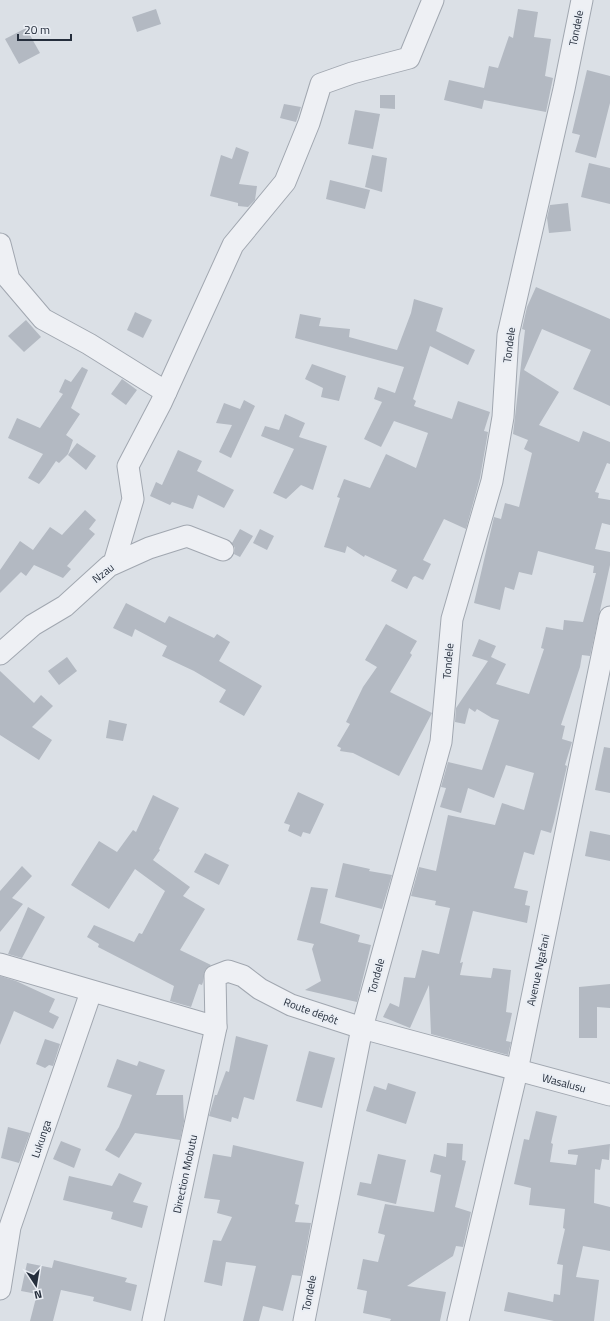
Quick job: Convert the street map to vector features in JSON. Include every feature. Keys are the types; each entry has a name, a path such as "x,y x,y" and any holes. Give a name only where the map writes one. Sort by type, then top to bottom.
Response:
{"street":[{"name":"Tondele","path":"304,1321 362,1028 441,742 452,619 492,481 503,418 508,335 564,89 582,0"},
{"path":"114,564 132,499 128,466 166,392 233,245 285,182 309,123 321,84 352,73 408,58 432,2"},
{"path":"0,244 9,279 43,319 89,344 166,392"},
{"name":"Nzau","path":"0,654 34,625 65,606 109,566 149,548 187,536 223,550"},
{"name":"Avenue Ngafani","path":"458,1321 517,1071 610,618"},
{"path":"0,964 91,992 216,1027"},
{"name":"Route dépôt","path":"216,1027 215,976 228,971 243,976 260,989 291,1005 362,1028 517,1071"},
{"name":"Lukunga","path":"0,1289 10,1227 91,992"},
{"name":"Direction Mobutu","path":"153,1321 216,1027"},
{"name":"Wasalusu","path":"517,1071 610,1095"}],"building":[{"path":"156,9 161,24 137,32 132,17"},
{"path":"518,9 538,12 534,37 551,39 545,76 553,78 546,112 484,100 482,109 444,100 449,80 484,88 489,66 498,68 509,36 513,38"},
{"path":"26,28 40,53 19,64 5,39"},
{"path":"587,70 610,76 610,103 596,158 575,152 580,135 572,133"},
{"path":"380,95 395,95 395,109 380,108"},
{"path":"284,104 301,107 296,122 280,118"},
{"path":"355,110 380,114 373,149 348,144"},
{"path":"236,147 249,152 239,184 257,186 255,200 248,207 238,206 238,203 210,196 221,155 232,159"},
{"path":"372,155 387,158 382,192 365,187"},
{"path":"589,163 610,168 610,204 581,197"},
{"path":"330,180 370,190 365,209 326,199"},
{"path":"568,203 571,231 549,233 547,218 550,205"},
{"path":"536,287 610,319 610,406 573,389 591,350 542,329 524,370 559,392 539,425 579,442 583,431 610,442 610,464 607,463 595,492 599,493 598,498 610,500 610,525 602,523 595,549 610,552 610,565 590,656 582,655 580,667 561,725 565,726 562,739 572,742 565,765 567,766 551,833 541,830 534,855 524,852 514,888 528,891 525,905 530,906 527,923 473,911 460,963 463,962 460,975 491,978 493,968 511,970 506,1012 512,1013 506,1041 511,1042 508,1055 431,1034 429,985 410,1028 383,1017 390,1003 399,1007 404,977 415,978 422,950 439,954 450,908 435,905 436,901 411,896 419,867 436,871 448,815 495,825 502,803 524,810 534,773 506,765 494,798 468,788 461,813 440,807 446,788 441,787 448,762 482,770 499,720 492,718 477,709 475,712 469,708 465,724 455,722 456,708 488,661 472,656 479,639 496,646 491,657 506,664 496,684 529,694 544,649 541,648 546,627 563,630 564,620 583,622 596,573 593,573 594,566 538,551 532,575 519,572 514,590 505,587 500,610 474,603 494,517 501,519 505,503 519,507 532,453 524,449 528,440 513,434 525,330 522,329 527,307"},
{"path":"414,299 443,308 436,331 475,350 468,365 430,346 413,399 416,401 414,406 452,419 458,401 490,412 484,431 488,432 480,478 466,529 444,519 423,560 431,564 423,580 415,576 413,577 407,589 391,581 397,570 365,555 364,557 347,546 345,553 324,547 340,498 337,497 344,479 370,488 386,454 416,468 428,433 394,421 381,447 364,439 382,402 374,399 378,387 395,393 404,367 295,338 300,314 321,318 319,326 350,329 349,337 397,350 411,313"},
{"path":"135,312 152,320 143,338 127,330"},
{"path":"26,320 41,337 24,352 8,336"},
{"path":"312,364 346,376 339,401 321,397 323,388 305,379"},
{"path":"82,367 88,370 71,408 80,414 66,435 73,440 68,454 59,463 56,461 39,484 28,478 43,454 8,438 17,418 40,428 63,394 59,392 65,379 71,382"},
{"path":"122,379 137,390 126,405 111,394"},
{"path":"244,400 255,406 231,458 219,452 232,425 216,423 224,403 240,409"},
{"path":"285,414 305,423 299,437 327,446 313,490 301,485 286,499 273,493 294,449 261,436 265,426 279,430"},
{"path":"77,443 96,456 86,470 68,455"},
{"path":"178,450 202,461 197,471 234,490 224,508 198,495 193,509 172,502 170,505 150,496 156,482 162,485"},
{"path":"85,510 96,520 89,529 95,534 67,566 71,569 63,578 34,565 26,576 21,572 0,593 0,570 20,541 33,550 50,527 62,535"},
{"path":"240,529 253,536 240,557 234,554 235,548 232,543"},
{"path":"260,529 274,536 267,550 253,543"},
{"path":"126,603 165,623 169,616 214,638 217,634 230,642 219,661 262,686 244,716 219,702 226,690 194,671 162,656 167,646 135,629 132,637 113,628"},
{"path":"386,624 417,641 410,653 412,655 390,692 432,713 399,776 353,753 340,751 341,748 337,746 350,724 346,722 363,687 377,667 365,660"},
{"path":"67,657 77,671 59,685 48,671"},
{"path":"0,671 34,703 41,695 53,706 32,727 52,740 39,760 0,735"},
{"path":"109,720 127,724 123,741 106,738"},
{"path":"604,747 610,748 610,793 595,790"},
{"path":"298,792 324,804 310,834 303,832 301,837 288,831 290,825 284,823"},
{"path":"153,795 179,808 159,849 160,850 153,860 190,887 183,896 205,909 180,950 211,965 205,970 202,985 199,984 191,1007 170,1001 174,986 98,947 99,944 87,937 94,925 134,942 139,933 142,934 165,891 135,869 109,909 71,885 99,841 117,852 133,830 136,832"},
{"path":"590,831 610,835 610,861 585,856"},
{"path":"205,853 229,865 219,885 194,872"},
{"path":"343,863 370,869 369,871 392,875 382,909 335,897"},
{"path":"22,866 32,876 12,898 23,904 0,932 0,891"},
{"path":"311,887 328,889 320,923 360,935 358,942 371,945 357,1002 305,990 321,981 312,949 314,944 297,940"},
{"path":"28,907 45,917 22,958 8,954"},
{"path":"0,976 16,981 55,999 49,1012 59,1017 53,1029 14,1011 0,1045"},
{"path":"610,984 610,1008 597,1007 597,1038 579,1038 579,987"},
{"path":"236,1036 268,1045 254,1100 244,1097 238,1119 232,1117 231,1122 209,1116 215,1095 217,1095 226,1071 229,1072"},
{"path":"45,1039 60,1044 53,1066 49,1065 45,1068 36,1064"},
{"path":"309,1051 335,1058 322,1108 296,1101"},
{"path":"117,1059 137,1066 139,1061 165,1070 156,1095 183,1095 184,1121 180,1140 135,1133 119,1158 105,1150 119,1127 132,1095 107,1087"},
{"path":"388,1083 416,1092 406,1124 366,1111 374,1086 386,1090"},
{"path":"536,1111 557,1116 551,1143 553,1144 550,1162 576,1165 578,1155 568,1154 568,1150 610,1144 609,1160 602,1159 600,1170 595,1169 594,1203 610,1207 610,1251 583,1246 576,1277 599,1280 594,1321 554,1321 504,1311 508,1292 553,1302 554,1294 560,1295 563,1265 557,1264 565,1229 563,1228 565,1209 529,1205 531,1188 514,1184 524,1139 529,1140"},
{"path":"8,1127 30,1133 19,1163 1,1158"},
{"path":"61,1141 81,1149 74,1168 53,1159"},
{"path":"447,1143 463,1144 462,1160 466,1161 455,1207 471,1212 463,1247 456,1246 453,1256 407,1286 446,1292 440,1321 390,1321 391,1319 363,1313 367,1291 357,1289 363,1259 378,1262 385,1235 378,1233 385,1204 434,1212 441,1175 430,1172 434,1154 446,1157"},
{"path":"233,1145 304,1162 295,1204 299,1205 295,1222 311,1223 301,1276 292,1275 283,1311 263,1306 259,1321 243,1321 256,1266 226,1262 222,1286 204,1282 213,1240 221,1241 232,1217 217,1213 220,1200 204,1198 213,1154 231,1157"},
{"path":"378,1154 406,1160 396,1204 357,1195 360,1182 371,1184"},
{"path":"119,1173 142,1183 133,1202 148,1206 142,1228 111,1219 113,1212 63,1200 69,1176 112,1186"},
{"path":"54,1260 127,1278 125,1282 137,1285 131,1311 93,1301 94,1297 61,1290 53,1321 30,1321 37,1294 21,1291 27,1263 52,1268"}]}
